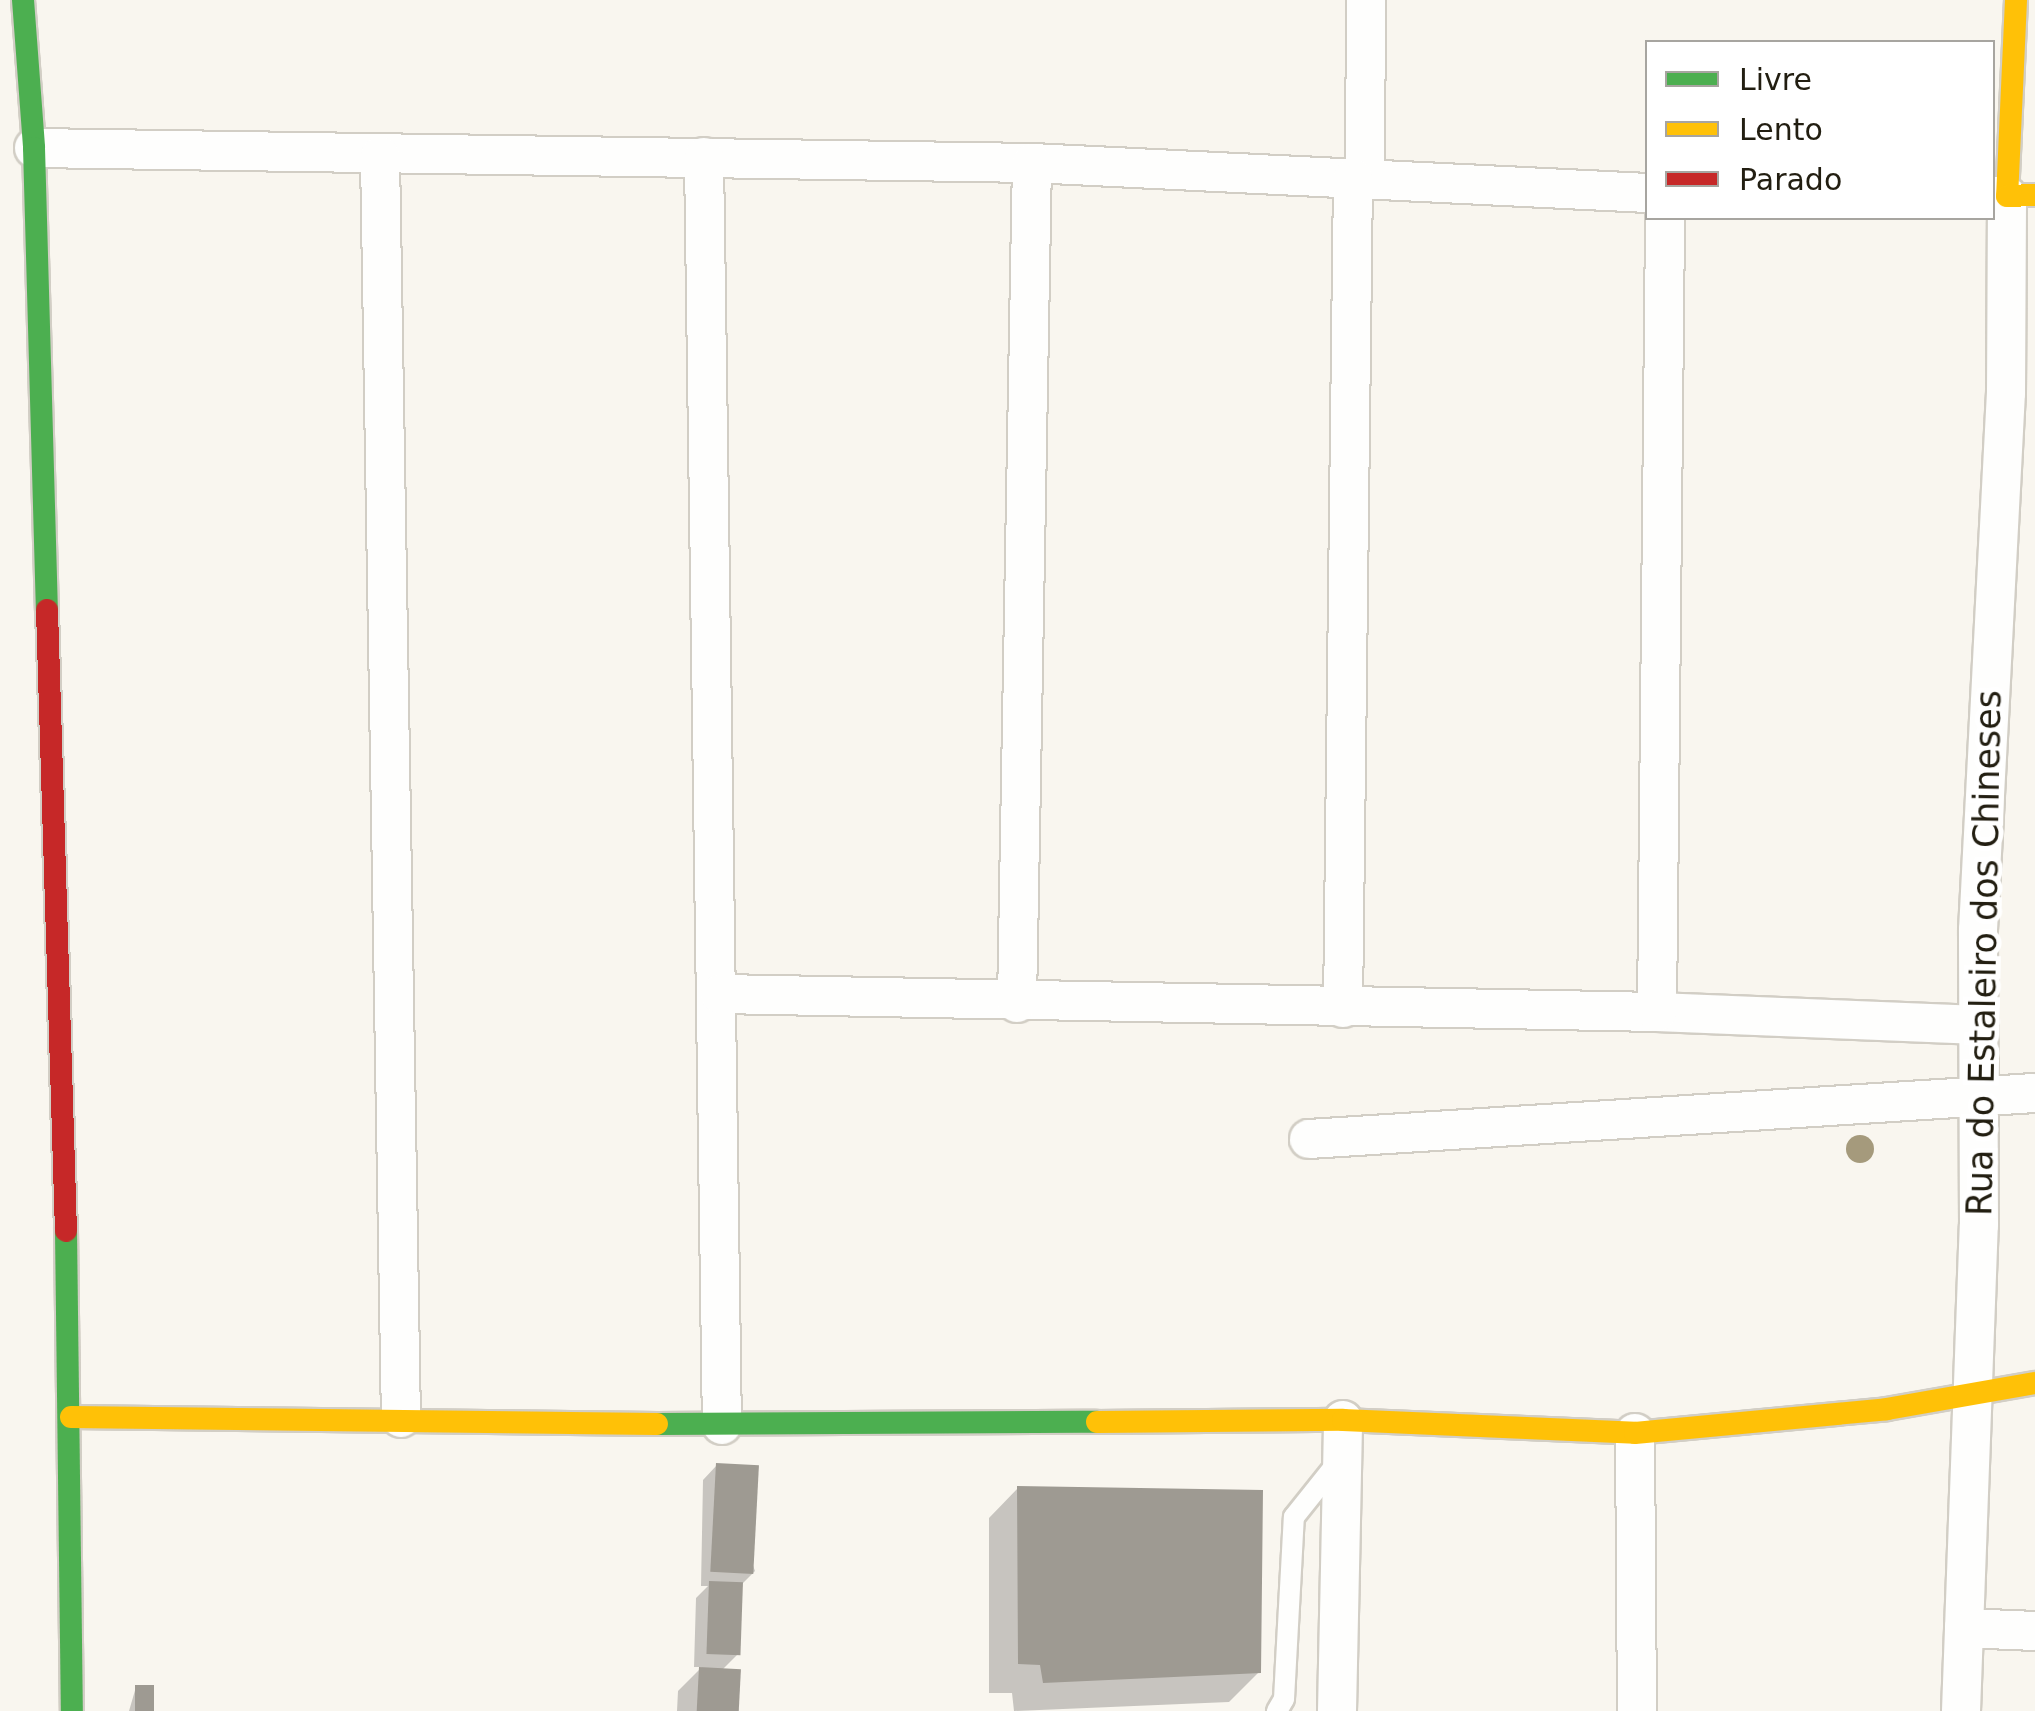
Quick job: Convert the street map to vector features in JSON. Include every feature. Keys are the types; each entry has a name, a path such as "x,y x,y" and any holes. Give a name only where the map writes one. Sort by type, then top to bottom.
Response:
{"street":[{"path":"23,0 14,107 34,148 72,1418 72,1711"},
{"path":"1342,1008 1366,0"},
{"path":"2012,196 2016,0"},
{"path":"34,148 1032,164 1645,193"},
{"path":"380,156 401,1418"},
{"path":"704,157 720,994 722,1424"},
{"path":"1016,1003 1032,164"},
{"name":"Rua do Estaleiro dos Chineses","path":"1960,1711 1972,1396 1979,1025 2012,196"},
{"path":"1657,1012 1665,220"},
{"path":"720,994 1016,1003 1657,1012 1979,1025"},
{"path":"1309,1139 2035,1093"},
{"path":"72,1418 401,1418 1342,1438 1635,1433 1972,1396 2035,1384"},
{"path":"1635,1433 1637,1711"},
{"path":"1337,1711 1342,1438"},
{"path":"1964,1628 2035,1632"}],"lane":[{"path":"1277,1711 1284,1699 1294,1516 1342,1438"}],"building":[{"path":"716,1463 759,1465 753,1574 710,1572"},
{"path":"1017,1486 1263,1490 1261,1673 1043,1683 1040,1665 1018,1664"},
{"path":"709,1581 743,1582 740,1655 706,1654"},
{"path":"699,1667 741,1669 739,1711 697,1711"},
{"path":"135,1685 154,1685 154,1711 135,1711"}],"traffic: fast":[{"path":"23,0 34,148 47,610"},
{"path":"66,1231 72,1711"},
{"path":"657,1424 1097,1422"}],"traffic: slow":[{"path":"2016,0 2007,196 2035,195"},
{"path":"1097,1422 1343,1420 1635,1433 1887,1409 2035,1383"},
{"path":"71,1417 657,1424"}],"traffic: jam":[{"path":"47,610 66,1231"}]}
